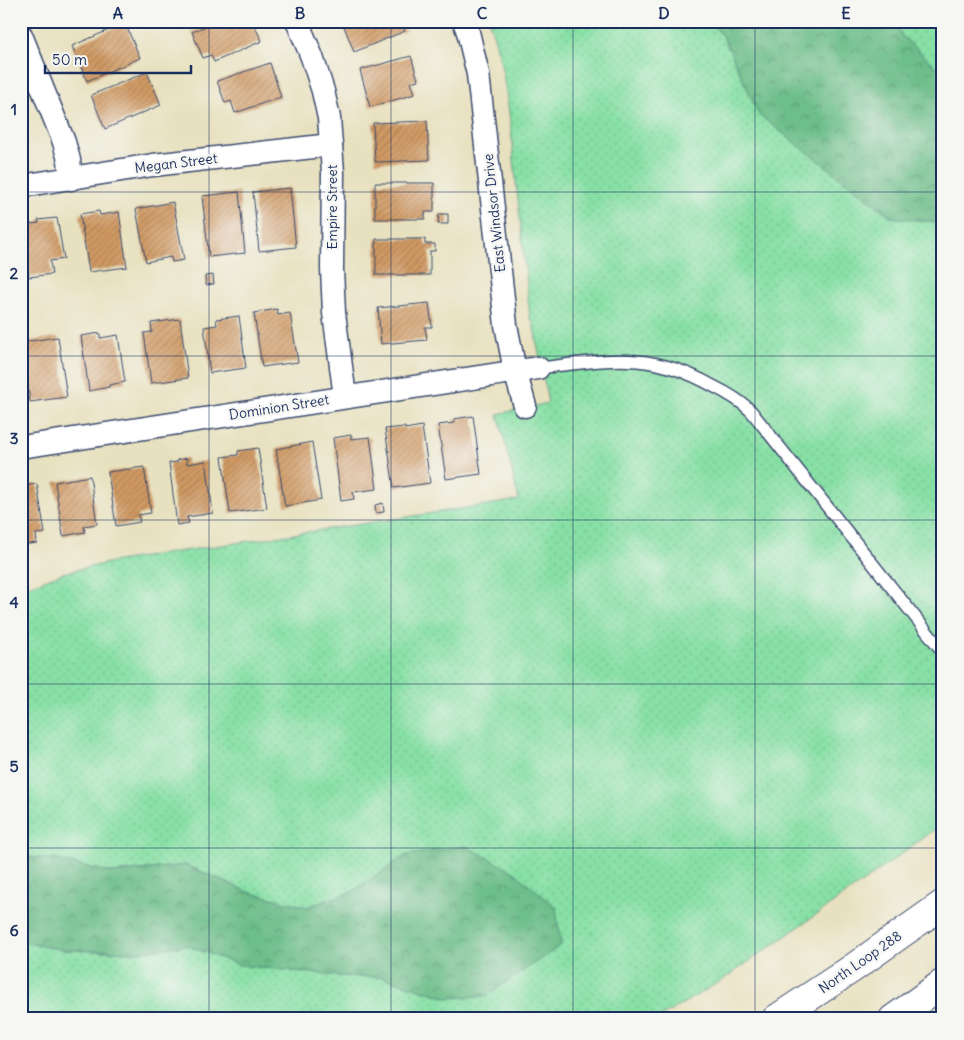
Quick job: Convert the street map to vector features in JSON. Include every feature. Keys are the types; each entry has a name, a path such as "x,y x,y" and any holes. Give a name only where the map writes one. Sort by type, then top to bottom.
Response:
{"highway":[{"name":"North Loop 288","path":"776,1019 854,968 943,904"},
{"path":"893,1019 943,983"}],"street":[{"name":"Empire Street","path":"297,21 312,57 329,118 333,172 332,269 334,313 344,397"},
{"name":"East Windsor Drive","path":"464,21 478,74 506,325 515,370 525,406"},
{"path":"21,35 64,142 69,160 71,179"},
{"name":"Megan Street","path":"21,186 153,166 331,145"},
{"name":"Dominion Street","path":"21,447 538,368"}],"lane":[{"path":"538,368 618,361 651,363 703,380 738,399 751,411 943,652"}],"green space":[{"path":"489,21 710,21 724,38 760,115 892,217 943,223 943,823 866,880 721,981 657,1019 21,1019 21,942 65,950 136,952 186,945 240,965 340,976 382,977 448,998 406,856 352,892 307,907 251,893 186,865 113,873 57,860 21,856 21,589 63,573 117,561 519,500 498,414 548,403 533,322 530,319 504,81"},
{"path":"710,21 896,21 901,35 943,72 943,223 892,217 759,115 724,38"},
{"path":"896,21 943,21 943,72 901,35"},
{"path":"466,846 514,872 556,907 561,945 486,996 448,998 382,977 340,976 240,965 186,945 136,952 65,950 21,942 21,856 57,860 113,873 186,865 251,893 307,907 352,892 406,855"}],"building":[{"path":"218,21 252,21 262,41 214,62 211,55 203,58 192,32"},
{"path":"342,21 401,21 405,31 354,52"},
{"path":"125,23 140,58 87,81 72,46"},
{"path":"411,56 418,80 411,82 415,94 370,107 360,70"},
{"path":"270,63 281,97 235,113 231,101 225,103 217,81"},
{"path":"147,72 161,105 105,129 91,95"},
{"path":"427,121 429,160 375,162 373,123"},
{"path":"375,183 434,183 434,212 425,212 425,219 375,219"},
{"path":"290,188 296,247 259,251 253,192"},
{"path":"239,192 245,253 209,257 202,196"},
{"path":"173,202 184,260 172,262 171,257 146,262 136,209"},
{"path":"99,211 100,215 119,212 127,267 89,272 80,214"},
{"path":"439,214 448,214 448,224 438,224"},
{"path":"57,218 64,259 50,261 52,274 29,277 21,225 39,223 38,220"},
{"path":"376,239 425,239 425,244 435,244 435,251 430,251 430,275 376,275"},
{"path":"213,275 214,284 206,285 205,276"},
{"path":"429,303 432,327 425,327 427,340 381,344 378,308"},
{"path":"277,309 278,315 290,313 298,362 262,367 254,313"},
{"path":"239,316 246,368 210,373 204,327 217,325 216,319"},
{"path":"180,319 188,378 151,383 144,333 152,332 151,323"},
{"path":"100,333 100,338 118,335 125,382 89,391 81,336"},
{"path":"58,337 67,397 30,402 22,342"},
{"path":"473,416 481,474 446,479 438,425 454,423 454,419"},
{"path":"422,426 430,483 394,488 385,429 405,427 405,429"},
{"path":"351,435 351,439 370,437 377,489 353,492 354,499 341,501 333,438"},
{"path":"312,442 321,500 285,506 276,449"},
{"path":"258,448 267,508 230,513 222,457 238,455 238,451"},
{"path":"187,458 187,464 206,461 213,513 187,517 189,523 177,525 169,463"},
{"path":"144,467 151,513 138,515 140,522 116,526 108,472"},
{"path":"90,476 97,524 84,526 85,532 63,536 55,482"},
{"path":"37,484 45,533 36,534 37,543 21,545 21,486"},
{"path":"383,503 384,512 376,513 375,505"}]}
